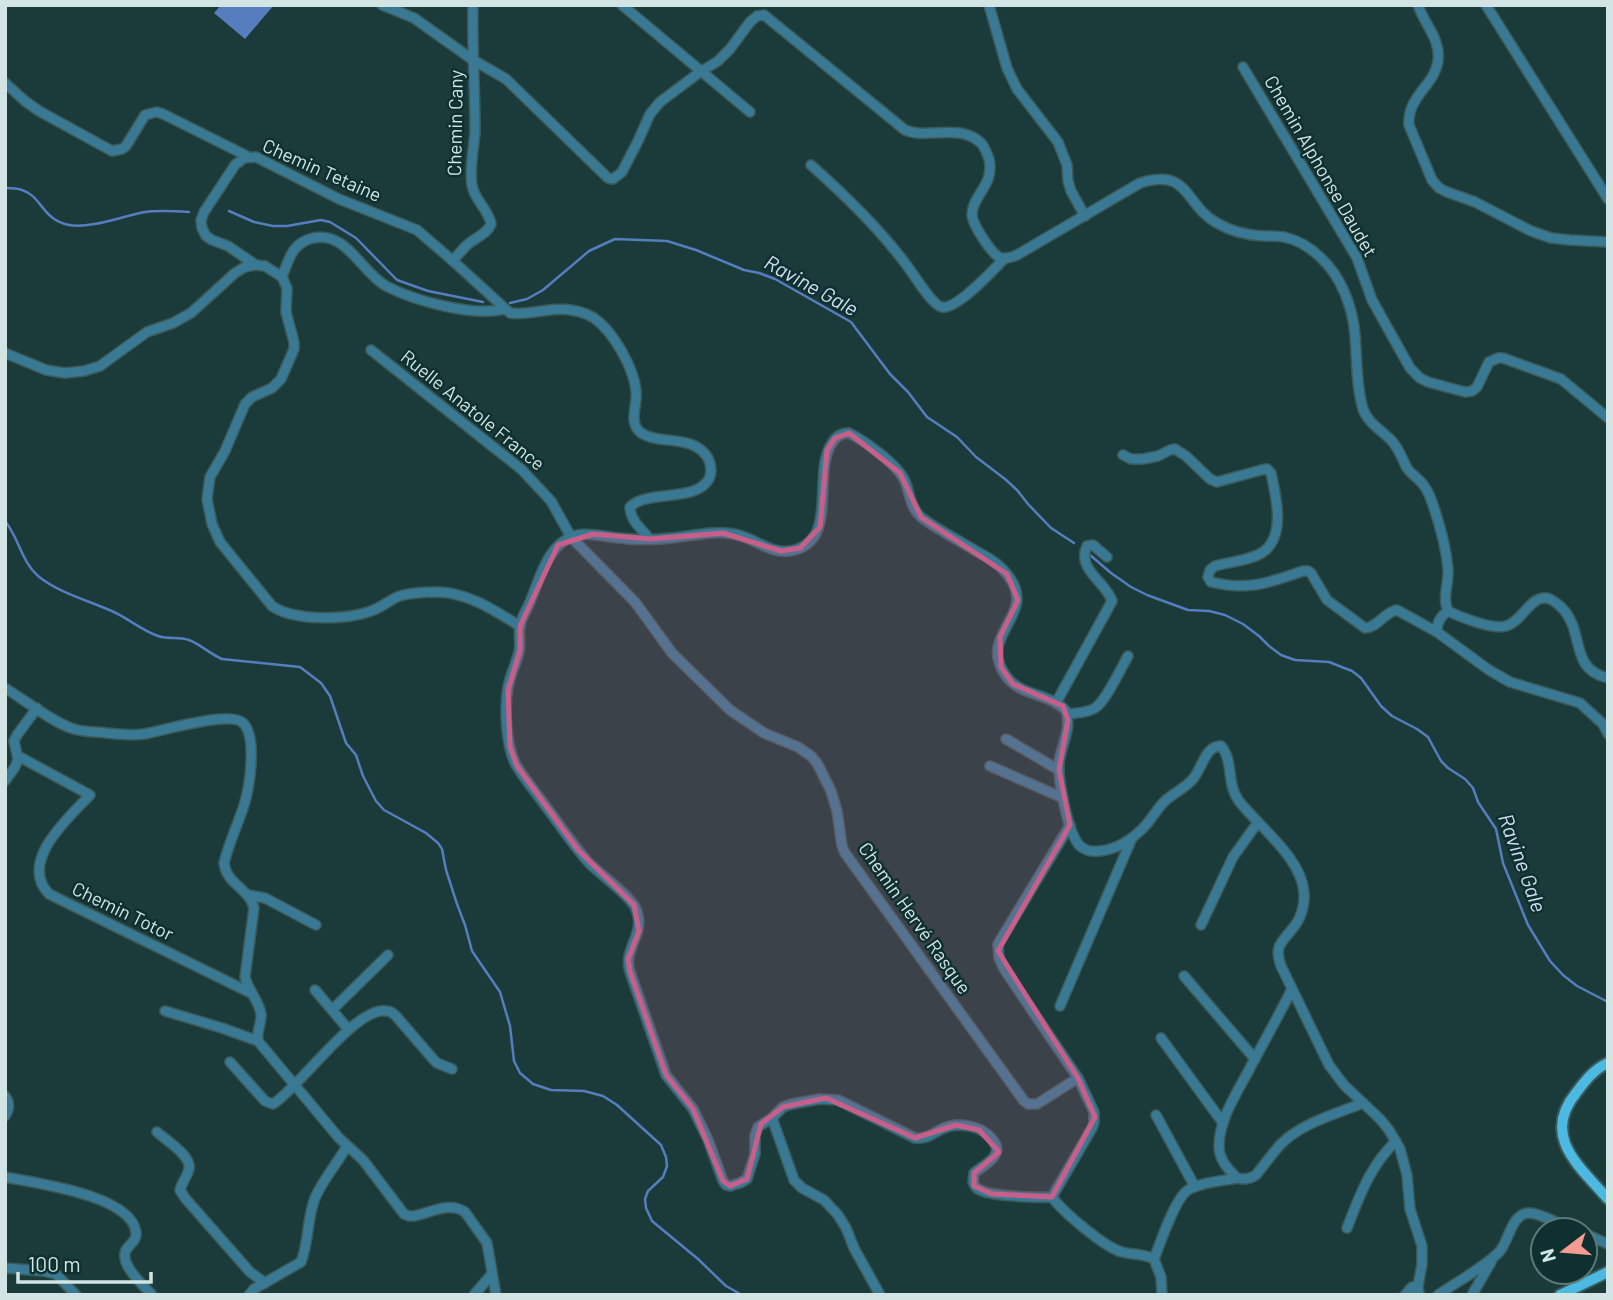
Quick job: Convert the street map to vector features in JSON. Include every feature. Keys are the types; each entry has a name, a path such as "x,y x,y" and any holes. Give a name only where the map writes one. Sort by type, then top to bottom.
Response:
{"main road":[{"path":"1608,1063 1586,1080 1567,1104 1562,1114 1561,1126 1570,1153 1608,1199"},
{"path":"1560,1295 1608,1272"}],"street":[{"path":"382,5 414,18 473,60 506,79 608,178 622,172 650,114 660,102 718,61 754,18 764,15 905,130 919,134 955,132 974,138 983,145 990,166 988,180 973,207 972,217 975,226 999,257 1017,255 1140,183 1154,179 1166,179 1178,184 1210,219 1238,233 1284,237 1303,244 1333,271 1349,305 1355,331 1358,383 1364,412 1392,441 1406,467 1427,490 1432,502 1447,562 1445,604 1448,611 1489,625 1506,626 1519,619 1536,601 1549,599 1556,602 1569,617 1581,659 1594,674 1608,678"},
{"name":"Chemin Cany","path":"453,261 465,247 486,232 491,223 487,212 475,197 471,181 475,132 473,5"},
{"path":"622,5 750,112"},
{"path":"989,5 1007,68 1017,89 1058,142 1067,165 1071,191 1085,216"},
{"path":"1418,5 1432,31 1438,61 1434,72 1413,103 1408,117 1432,180 1447,192 1475,202 1550,238 1608,242"},
{"path":"1486,5 1608,199"},
{"name":"Chemin Alphonse Daudet","path":"1243,67 1357,258 1372,300 1414,373 1429,382 1456,391 1472,391 1480,383 1489,362 1503,358 1561,379 1608,418"},
{"path":"5,83 39,111 112,151 126,146 145,115 157,112 247,156"},
{"name":"Chemin Tetaine","path":"256,265 228,246 206,236 201,224 204,212 235,165 247,156 256,157 339,199 417,230 505,309"},
{"path":"811,165 841,191 892,245 940,307 952,306 966,296 1005,258"},
{"path":"282,277 292,250 297,245 314,238 327,237 347,248 376,279 388,287 432,303 481,312 505,309 516,314 546,310 575,311 594,318 618,346 632,372 636,390 634,417 639,432 691,445 705,454 710,462 710,474 698,489 639,501 630,508 632,517 650,540"},
{"path":"5,353 47,370 65,373 84,371 100,366 147,332 191,313 245,267 256,265 273,270 282,277 287,288 286,312 294,349 281,379 272,388 245,404 211,477 207,499 212,524 220,542 272,606 289,615 353,615 379,608 398,597 440,592 471,599 520,626"},
{"name":"Ruelle Anatole France","path":"371,350 521,469 551,501 571,537"},
{"path":"1052,1197 992,1194 978,1189 973,1182 974,1173 992,1160 997,1150 995,1142 972,1127 956,1125 928,1137 915,1138 843,1102 826,1098 783,1107 761,1124 755,1135 755,1154 747,1179 735,1185 726,1185 693,1109 666,1075 630,972 628,959 639,931 634,905 578,850 512,757 507,702 510,678 520,650 520,626 548,560 558,545 580,534 650,540 723,533 736,534 773,550 790,551 800,548 820,527 823,465 827,450 839,435 852,434 900,473 913,508 921,517 995,562 1014,584 1018,600 1000,638 1001,667 1013,684 1063,706 1068,714 1059,769 1070,825 1077,843 1083,849 1105,850 1132,838 1166,800 1192,780 1210,750 1221,746 1227,752 1234,793 1285,852 1302,882 1302,911 1278,950 1292,989 1329,1065 1344,1085 1380,1119 1396,1141 1405,1166 1410,1209 1422,1246 1418,1290 1412,1287 1405,1295"},
{"path":"1123,454 1131,459 1143,459 1175,449 1210,480 1217,482 1261,470 1271,473 1278,510 1272,544 1262,554 1215,566 1208,577 1211,582 1251,586 1308,571 1326,600 1365,628 1374,626 1391,611 1397,610 1437,632 1510,682 1580,704 1603,724 1608,734"},
{"name":"Chemin Hervé Rasque","path":"571,537 635,602 672,653 730,710 764,733 798,747 811,756 831,791 845,853 1024,1101 1037,1104 1078,1078"},
{"path":"1056,703 1112,601 1088,567 1084,550 1093,545 1107,557"},
{"path":"1437,632 1440,618 1448,611"},
{"path":"1068,714 1086,712 1101,703 1128,656"},
{"path":"5,688 73,729 125,735 221,718 243,722 250,742 250,767 245,800 224,863 224,871 252,901 254,916 245,977 260,1012 258,1041"},
{"path":"5,780 15,767 18,756 14,741 37,708"},
{"path":"1006,739 1059,769"},
{"name":"Chemin Totor","path":"18,756 90,795 46,845 40,861 39,875 40,883 49,894 251,993"},
{"path":"990,766 1063,798"},
{"path":"1202,925 1233,857 1258,822"},
{"path":"1052,1197 1094,1123 1094,1112 1078,1078 1004,969 998,944 1070,825"},
{"path":"1060,1006 1132,838"},
{"path":"248,895 265,898 316,925"},
{"path":"332,1010 388,955"},
{"path":"1184,976 1255,1059"},
{"path":"1237,1178 1220,1155 1219,1141 1223,1122 1292,989"},
{"path":"315,990 348,1030"},
{"path":"165,1011 258,1041 347,1146 363,1160 404,1214 419,1215 450,1207 465,1212 486,1243 496,1295"},
{"path":"230,1062 265,1101 275,1103 295,1086 348,1030 374,1013 382,1011 396,1016 433,1059 452,1069"},
{"path":"1161,1038 1223,1122"},
{"path":"5,1096 8,1110 5,1116"},
{"path":"1154,1259 1178,1201 1185,1192 1195,1187 1237,1178 1247,1179 1256,1175 1281,1143 1296,1132 1363,1103"},
{"path":"1156,1115 1195,1187"},
{"path":"772,1118 794,1180 802,1188 821,1198 838,1215 880,1295"},
{"path":"157,1132 185,1156 189,1164 180,1190 185,1198 250,1272 265,1283"},
{"path":"1347,1228 1371,1171 1396,1141"},
{"path":"249,1295 254,1289 300,1262 315,1199 347,1146"},
{"path":"5,1177 98,1198 114,1206 131,1220 136,1230 135,1240 126,1249 127,1265 152,1295"},
{"path":"1052,1197 1066,1213 1110,1246 1154,1259 1161,1277 1162,1295"},
{"path":"1438,1295 1494,1257 1502,1249 1516,1220 1522,1214 1532,1213 1539,1216"},
{"path":"1472,1295 1494,1257"},
{"path":"5,1268 56,1274 76,1295"},
{"path":"474,1295 492,1274"}],"highlighted area":[{"path":"849,433 900,473 921,517 1007,574 1018,600 1000,637 1001,667 1013,684 1063,706 1068,720 1059,770 1070,825 998,951 1078,1078 1095,1117 1052,1197 992,1194 974,1186 974,1173 999,1152 979,1130 956,1125 915,1138 826,1098 783,1107 761,1124 747,1179 730,1186 723,1181 693,1109 666,1075 630,972 628,959 639,931 634,905 578,850 517,766 510,747 508,690 520,650 520,626 558,545 593,534 650,539 723,533 781,551 800,548 820,527 827,450 835,438"}],"water":[{"path":"221,5 274,5 245,39 214,13"}],"waterway":[{"name":"Ravine Gale","path":"5,188 29,193 53,218 69,225 96,224 150,211 189,212"},
{"name":"Ravine Gale","path":"229,211 254,222 273,226 321,220 330,222 356,238 397,280 428,291 483,302"},
{"name":"Ravine Gale","path":"510,303 527,299 543,290 589,251 615,239 667,241 775,279 851,322 927,417 957,437 976,457 1017,490 1051,528 1074,543"},
{"path":"5,521 32,570 56,588 116,613 158,636 189,640 222,659 300,667 321,683 330,696 346,743 356,755 376,801 384,810 426,833 442,849 472,951 500,992 510,1026 514,1061 520,1073 533,1084 551,1090 584,1091 603,1096 617,1105 661,1145 667,1166 663,1177 648,1191 645,1199 652,1221 726,1286 742,1295"},
{"name":"Ravine Gale","path":"1089,554 1111,573 1147,595 1188,610 1225,615 1243,624 1281,655 1295,660 1329,662 1352,671 1361,678 1381,706 1392,716 1428,737 1441,761 1473,788 1478,802 1496,829 1503,863 1528,925 1550,961 1577,986 1608,1002"}]}
